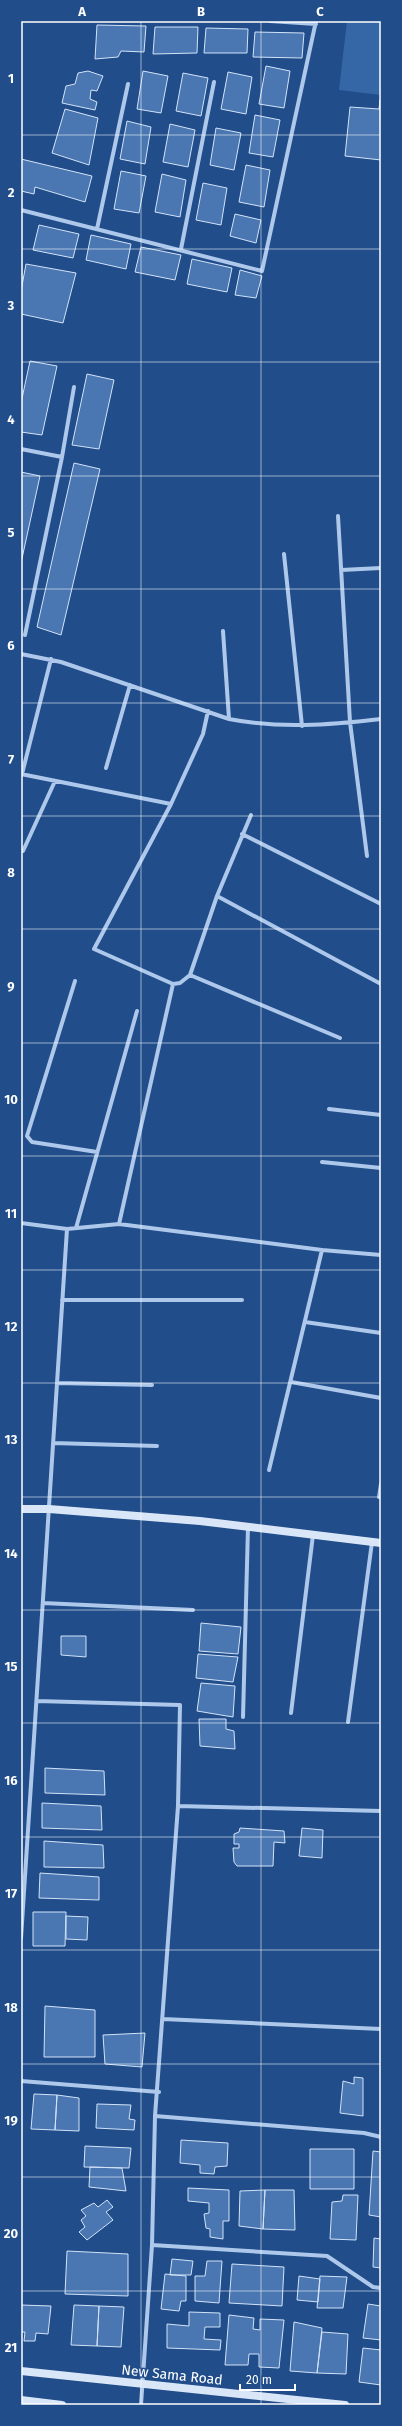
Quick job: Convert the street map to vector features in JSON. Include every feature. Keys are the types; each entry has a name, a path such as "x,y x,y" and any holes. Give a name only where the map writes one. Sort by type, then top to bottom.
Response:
{"street":[{"path":"21,210 181,249 262,271 316,23 270,21"},
{"path":"181,249 214,82"},
{"path":"97,229 128,84"},
{"path":"25,635 62,457 74,387"},
{"path":"21,449 62,457"},
{"path":"338,516 350,722 367,856"},
{"path":"284,554 302,726"},
{"path":"341,570 381,568"},
{"path":"224,631 229,719"},
{"path":"21,654 51,659 229,719 255,724 302,726 381,719"},
{"path":"51,659 22,774 170,804"},
{"path":"106,768 130,686"},
{"path":"208,712 203,734 170,804 94,949 173,984 180,983 190,976 218,896 242,834 251,816"},
{"path":"23,851 55,781"},
{"path":"242,834 381,904"},
{"path":"218,896 381,984"},
{"path":"190,976 340,1038"},
{"path":"75,981 27,1136 32,1142 97,1152"},
{"path":"119,1224 173,984"},
{"path":"76,1228 137,1011"},
{"path":"329,1109 381,1115"},
{"path":"322,1162 381,1168"},
{"path":"21,1223 67,1229 119,1224 322,1250 381,1255"},
{"path":"21,1938 22,1891 43,1603 67,1229"},
{"path":"269,1470 322,1250"},
{"path":"62,1300 242,1300"},
{"path":"305,1322 381,1333"},
{"path":"291,1382 381,1398"},
{"path":"57,1383 152,1385"},
{"path":"53,1444 157,1446"},
{"path":"381,1484 379,1497 381,1497"},
{"path":"21,1509 49,1509 248,1527 381,1543"},
{"path":"242,1717 248,1527"},
{"path":"291,1713 313,1535"},
{"path":"348,1722 372,1542"},
{"path":"43,1603 193,1610"},
{"path":"36,1701 180,1705 178,1806 159,2092 156,2116 152,2245 141,2405"},
{"path":"178,1806 381,1811"},
{"path":"163,2019 381,2029"},
{"path":"21,2081 159,2092"},
{"path":"156,2116 364,2133 381,2137"},
{"path":"152,2245 327,2256 373,2287 381,2288"},
{"name":"New Sama Road","path":"21,2371 142,2385 344,2405"},
{"path":"21,2400 62,2405"}],"shaded area":[{"path":"347,21 381,21 381,95 339,90"}],"building":[{"path":"97,25 146,26 144,52 121,51 118,57 95,59"},
{"path":"155,27 198,27 197,53 153,54"},
{"path":"206,28 248,29 247,53 204,53"},
{"path":"255,32 304,33 302,58 253,57"},
{"path":"266,66 290,71 284,108 259,104"},
{"path":"88,71 103,76 97,91 91,90 90,99 97,102 95,110 62,103 66,86 75,84 78,73"},
{"path":"143,71 168,76 161,113 137,109"},
{"path":"228,72 252,77 246,114 221,109"},
{"path":"183,73 208,78 201,116 176,111"},
{"path":"380,100 381,160 345,156 350,107 379,109"},
{"path":"65,109 98,118 89,165 52,153"},
{"path":"255,115 280,120 273,157 249,153"},
{"path":"127,121 151,127 145,164 120,159"},
{"path":"170,124 195,130 188,167 163,162"},
{"path":"216,128 241,133 234,170 210,165"},
{"path":"21,159 92,176 85,202 35,187 34,194 21,191"},
{"path":"246,165 270,170 264,207 239,202"},
{"path":"121,171 146,176 139,213 114,209"},
{"path":"162,174 186,180 180,217 155,212"},
{"path":"203,183 227,188 221,225 196,220"},
{"path":"235,214 261,220 256,243 230,236"},
{"path":"39,225 79,234 73,258 33,250"},
{"path":"91,235 131,244 126,269 86,260"},
{"path":"141,247 181,255 175,280 135,272"},
{"path":"192,259 232,268 227,292 187,284"},
{"path":"26,264 76,273 63,323 21,314 21,291"},
{"path":"240,270 262,276 256,298 235,295"},
{"path":"30,361 57,366 42,435 21,432 21,403"},
{"path":"87,374 114,380 99,449 72,445"},
{"path":"74,463 100,469 61,635 37,627"},
{"path":"21,472 40,476 21,563"},
{"path":"201,1623 241,1627 238,1654 199,1651"},
{"path":"61,1636 86,1636 86,1657 61,1655"},
{"path":"198,1654 238,1657 233,1682 196,1678"},
{"path":"201,1683 235,1686 233,1717 197,1711"},
{"path":"199,1719 226,1719 226,1729 234,1731 235,1749 200,1746"},
{"path":"45,1768 104,1771 105,1795 45,1793"},
{"path":"42,1803 101,1806 102,1830 42,1828"},
{"path":"240,1828 284,1831 285,1843 274,1842 273,1866 237,1866 234,1862 233,1848 239,1848 239,1844 234,1844 234,1834 239,1832"},
{"path":"302,1828 323,1830 322,1858 299,1856"},
{"path":"44,1841 103,1845 104,1868 44,1867"},
{"path":"40,1873 99,1877 99,1900 39,1898"},
{"path":"33,1912 66,1912 65,1946 33,1946"},
{"path":"66,1916 88,1917 87,1940 66,1939"},
{"path":"45,2006 95,2010 95,2057 44,2057"},
{"path":"145,2033 142,2067 105,2064 103,2035"},
{"path":"354,2077 363,2078 363,2116 340,2113 343,2081 354,2084"},
{"path":"34,2094 57,2095 55,2130 31,2129"},
{"path":"57,2095 79,2098 79,2131 55,2130"},
{"path":"97,2104 131,2105 129,2119 135,2120 134,2130 96,2128"},
{"path":"181,2140 228,2143 227,2166 215,2167 214,2174 200,2173 200,2165 180,2163"},
{"path":"85,2146 131,2148 129,2168 84,2167"},
{"path":"310,2149 354,2149 354,2189 310,2189"},
{"path":"373,2151 381,2152 381,2217 369,2215"},
{"path":"90,2167 122,2168 126,2191 89,2187"},
{"path":"188,2188 229,2190 229,2221 223,2221 223,2239 210,2237 210,2229 206,2228 204,2214 209,2213 209,2203 188,2201"},
{"path":"265,2190 294,2190 295,2230 263,2229"},
{"path":"265,2190 263,2229 239,2226 240,2191"},
{"path":"343,2195 358,2195 356,2240 330,2239 332,2202 342,2201"},
{"path":"107,2200 113,2207 106,2212 113,2220 87,2240 79,2232 85,2227 81,2220 86,2216 81,2210 94,2203 98,2207"},
{"path":"374,2238 381,2239 381,2268 373,2267"},
{"path":"67,2251 128,2254 128,2296 65,2294"},
{"path":"172,2259 193,2261 191,2275 170,2275"},
{"path":"207,2261 222,2261 219,2303 195,2301 195,2276 205,2276"},
{"path":"232,2264 284,2267 282,2306 229,2303"},
{"path":"165,2274 186,2276 186,2301 181,2301 179,2311 161,2309"},
{"path":"299,2276 320,2279 318,2302 297,2300"},
{"path":"320,2276 347,2277 343,2308 317,2308"},
{"path":"368,2304 381,2306 381,2340 363,2338"},
{"path":"21,2305 51,2306 48,2334 36,2333 35,2341 24,2341 25,2332 21,2332"},
{"path":"74,2305 99,2306 97,2346 71,2345"},
{"path":"99,2306 124,2307 121,2347 97,2346"},
{"path":"189,2312 220,2313 220,2327 205,2327 204,2339 221,2340 220,2350 167,2348 167,2324 189,2326"},
{"path":"229,2315 254,2318 253,2329 260,2330 260,2319 284,2320 279,2368 259,2367 259,2354 249,2354 248,2365 225,2365"},
{"path":"294,2322 322,2328 317,2373 290,2371"},
{"path":"322,2332 348,2334 346,2374 317,2373"},
{"path":"363,2348 381,2350 381,2385 359,2382"}]}
